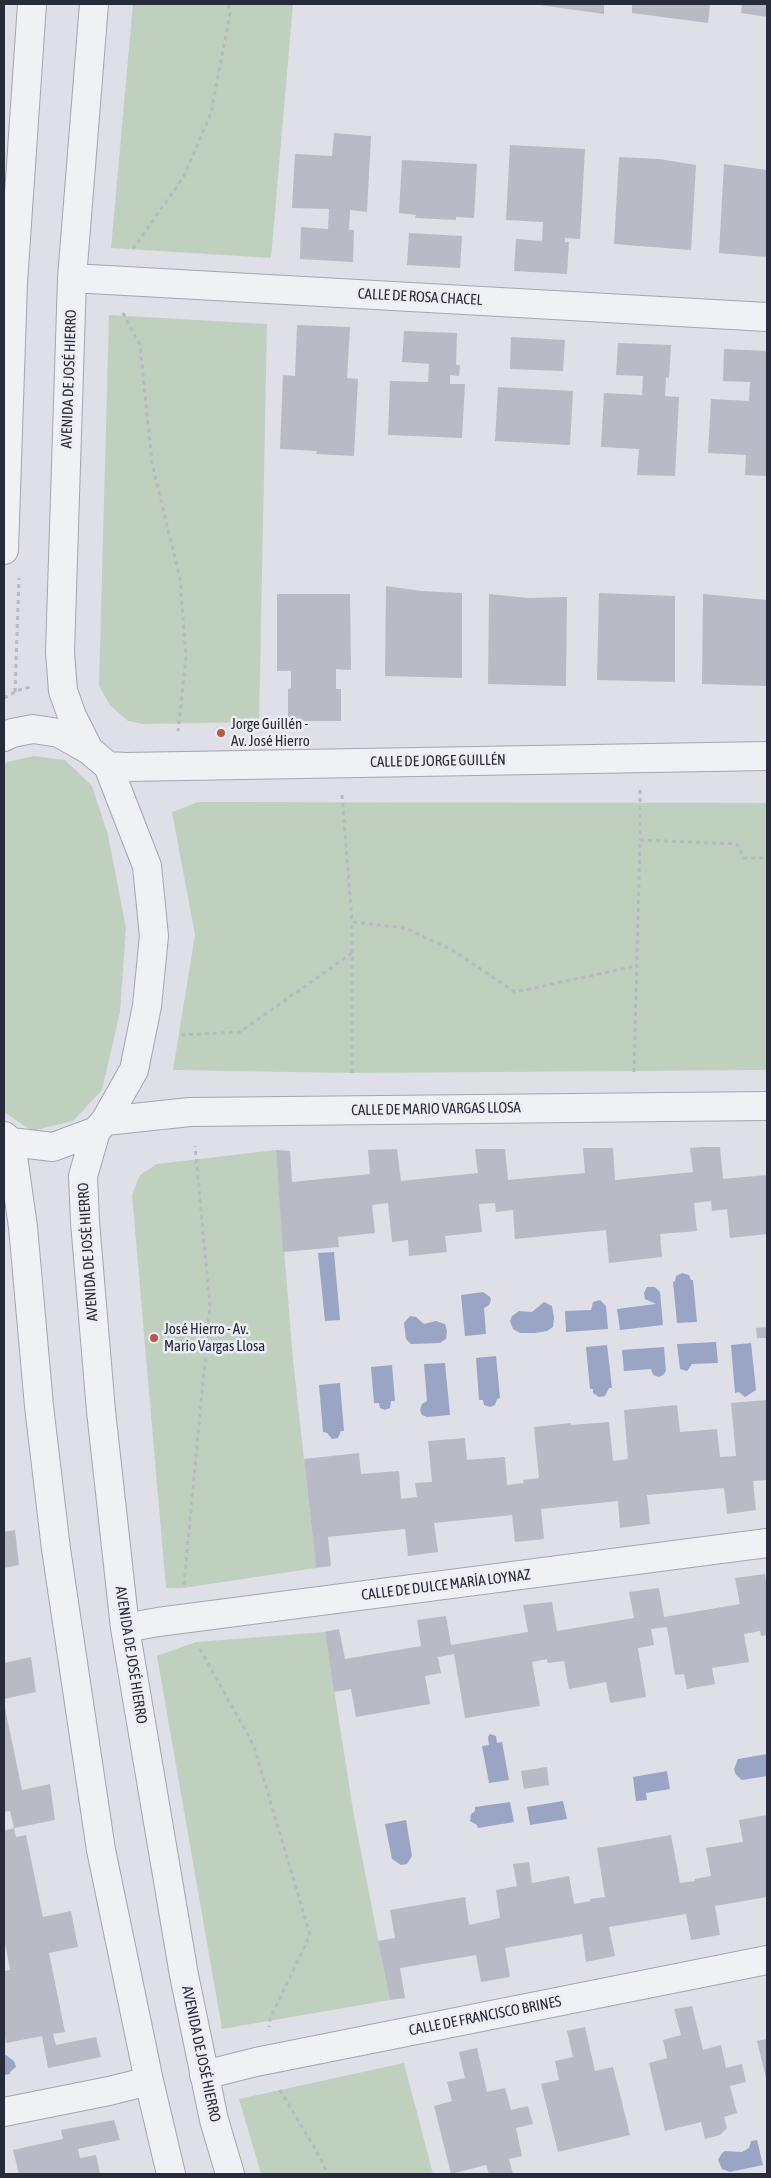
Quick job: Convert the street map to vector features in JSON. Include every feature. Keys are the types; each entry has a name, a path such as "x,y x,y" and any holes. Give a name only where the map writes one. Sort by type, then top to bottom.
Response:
{"street":[{"path":"4,550 13,282 32,4"},
{"name":"AVENIDA DE JOSÉ HIERRO","path":"94,4 72,278 60,652 63,691 72,716 98,758 147,866 154,936 147,1006 134,1070 100,1126 82,1176 101,1411 125,1628 183,1965 204,2075 230,2174"},
{"name":"CALLE DE ROSA CHACEL","path":"72,278 767,317"},
{"path":"4,737 12,733 33,729 59,733 98,758"},
{"name":"CALLE DE JORGE GUILLÉN","path":"98,758 126,767 767,756"},
{"name":"CALLE DE MARIO VARGAS LLOSA","path":"8,1139 53,1147 100,1126 190,1112 767,1106"},
{"path":"8,1139 23,1227 39,1406 63,1596 101,1850 149,2081 171,2174"},
{"name":"CALLE DE DULCE MARÍA LOYNAZ","path":"125,1628 158,1622 767,1543"},
{"name":"CALLE DE FRANCISCO BRINES","path":"204,2075 256,2062 767,1960"},
{"path":"4,2112 149,2081"}],"path":[{"path":"132,250 184,176 211,113 230,13 228,4"},
{"path":"122,312 140,345 152,462 180,579 186,657 178,731"},
{"path":"4,698 19,690 35,686"},
{"path":"634,1072 640,787"},
{"path":"341,791 352,922 352,1073"},
{"path":"640,840 737,844 744,858 767,858"},
{"path":"352,922 405,928 452,950 515,992 636,966"},
{"path":"181,1035 240,1032 352,952"},
{"path":"184,1588 210,1306 195,1146"},
{"path":"196,1642 254,1746 310,1935 270,2019 269,2032"},
{"path":"276,2083 328,2174"}],"green space":[{"path":"133,4 293,4 271,258 111,248"},
{"path":"109,315 267,324 259,722 143,724 128,721 110,705 99,686"},
{"path":"34,756 65,760 92,786 108,835 126,928 120,1012 102,1090 73,1121 32,1131 4,1112 4,766 7,762"},
{"path":"198,802 767,803 767,1070 352,1073 173,1070 195,935 172,812"},
{"path":"276,1150 293,1360 316,1568 183,1588 166,1588 132,1195 140,1175 157,1164"},
{"path":"325,1632 354,1816 390,2000 222,2029 157,1656 196,1642"},
{"path":"404,2063 433,2174 261,2174 239,2099"}],"water":[{"path":"334,1252 340,1320 325,1321 318,1253"},
{"path":"682,1273 689,1275 691,1280 693,1280 697,1322 677,1323 673,1282 676,1276"},
{"path":"647,1287 655,1287 660,1292 663,1325 620,1330 617,1309 656,1304 645,1299 644,1293"},
{"path":"483,1292 491,1300 489,1305 484,1308 486,1334 465,1336 461,1295"},
{"path":"600,1300 606,1306 608,1329 566,1332 565,1311 591,1310 593,1302"},
{"path":"544,1302 552,1306 553,1327 547,1331 535,1333 520,1333 513,1329 510,1321 512,1316 519,1311 532,1312"},
{"path":"410,1316 416,1317 424,1324 436,1321 445,1324 447,1331 446,1339 440,1343 411,1344 406,1339 404,1323"},
{"path":"716,1342 718,1363 692,1364 687,1371 680,1369 677,1344"},
{"path":"751,1343 756,1390 745,1397 739,1392 735,1393 731,1345"},
{"path":"607,1345 612,1388 609,1388 605,1396 599,1397 593,1393 593,1389 590,1389 586,1347"},
{"path":"664,1347 666,1371 663,1375 659,1377 653,1375 651,1369 624,1371 622,1350"},
{"path":"496,1356 500,1398 497,1399 495,1405 490,1407 484,1405 483,1400 479,1400 476,1358"},
{"path":"445,1363 450,1415 427,1417 422,1415 420,1410 422,1404 427,1401 424,1364"},
{"path":"392,1365 395,1401 391,1401 390,1408 385,1410 380,1408 379,1403 374,1403 371,1367"},
{"path":"340,1383 344,1431 341,1431 338,1438 332,1439 327,1433 323,1432 319,1385"},
{"path":"490,1734 496,1736 497,1743 502,1742 509,1780 489,1783 482,1746 489,1745 488,1737"},
{"path":"767,1754 767,1776 742,1780 736,1775 734,1769 738,1759"},
{"path":"667,1771 670,1789 646,1793 647,1800 636,1801 633,1777"},
{"path":"563,1801 567,1819 530,1825 527,1807"},
{"path":"510,1802 514,1822 478,1828 477,1825 470,1821 475,1807"},
{"path":"406,1820 412,1856 407,1864 401,1865 392,1859 385,1824"},
{"path":"6,2055 14,2061 16,2067 10,2074 4,2075 4,2056"},
{"path":"757,2140 763,2165 730,2172 722,2169 718,2160 722,2153 725,2151 742,2152 749,2148 751,2141"}],"building":[{"path":"604,4 604,14 540,5"},
{"path":"632,4 710,4 708,23 632,13"},
{"path":"742,4 767,4 767,17 741,13"},
{"path":"334,133 371,136 367,212 350,210 349,230 354,230 353,262 300,259 301,227 328,229 329,209 292,208 295,154 332,156"},
{"path":"510,145 585,149 580,239 565,238 565,242 569,242 567,274 514,271 516,239 542,241 543,222 506,220"},
{"path":"619,157 659,159 696,165 691,250 614,244"},
{"path":"402,160 477,164 474,218 456,217 456,220 415,218 416,215 399,213"},
{"path":"724,164 767,170 767,257 719,253"},
{"path":"409,233 462,236 460,268 407,265"},
{"path":"297,325 350,327 347,378 358,379 354,456 316,454 317,451 280,449 283,375 295,376"},
{"path":"404,331 457,333 456,365 460,365 459,376 450,375 450,384 465,384 462,438 388,435 390,381 428,382 429,364 402,362"},
{"path":"511,337 565,340 563,371 510,369"},
{"path":"618,343 671,345 669,378 666,377 665,396 679,397 675,476 637,475 639,449 601,447 604,393 642,395 643,376 616,375"},
{"path":"724,349 767,351 767,476 745,475 746,455 708,453 711,399 749,401 750,382 723,381"},
{"path":"498,387 573,391 570,445 495,441"},
{"path":"386,586 421,591 462,593 462,678 385,676"},
{"path":"599,593 675,596 675,682 597,680"},
{"path":"277,594 350,594 351,670 336,669 336,689 341,689 341,721 288,721 288,689 291,688 291,671 277,671"},
{"path":"489,594 528,598 567,597 566,686 488,684"},
{"path":"703,594 767,600 767,686 702,684"},
{"path":"720,1147 723,1179 767,1175 767,1234 730,1238 727,1209 712,1211 711,1201 694,1203 697,1231 660,1234 662,1257 609,1263 606,1230 515,1239 513,1210 496,1212 495,1203 479,1204 482,1232 445,1236 447,1252 409,1256 408,1240 392,1242 388,1203 372,1205 375,1233 338,1237 339,1247 283,1252 276,1150 290,1151 292,1182 370,1174 368,1150 397,1149 401,1181 478,1173 475,1149 505,1149 508,1180 585,1173 583,1148 613,1148 615,1180 693,1172 690,1148"},
{"path":"767,1327 767,1338 757,1338 756,1328"},
{"path":"767,1400 767,1480 753,1481 756,1510 727,1514 724,1488 647,1495 650,1524 620,1528 618,1501 541,1509 544,1539 515,1542 512,1515 434,1523 438,1552 408,1556 405,1529 328,1537 331,1566 316,1568 304,1459 359,1453 361,1474 399,1471 401,1499 417,1497 415,1483 432,1482 428,1441 465,1438 467,1460 505,1457 507,1485 524,1483 523,1480 539,1478 534,1427 571,1423 571,1425 609,1422 613,1461 628,1459 624,1410 677,1405 680,1432 717,1429 720,1457 736,1456 731,1403"},
{"path":"15,1530 19,1565 4,1568 4,1532"},
{"path":"765,1574 767,1587 767,1635 761,1636 760,1631 744,1634 749,1662 712,1668 715,1684 687,1689 684,1674 675,1675 667,1627 651,1629 654,1645 638,1648 646,1697 610,1703 606,1682 569,1689 564,1661 548,1663 547,1659 532,1662 540,1706 465,1718 454,1654 438,1657 441,1673 425,1676 430,1704 356,1717 351,1689 334,1692 325,1632 339,1629 345,1659 421,1646 417,1620 446,1616 451,1645 528,1632 523,1605 552,1602 557,1631 634,1618 629,1592 659,1588 664,1617 740,1604 735,1578"},
{"path":"31,1657 36,1692 4,1699 4,1663"},
{"path":"4,1708 22,1790 50,1784 55,1820 14,1828 10,1811 4,1812"},
{"path":"547,1767 549,1785 524,1789 521,1771"},
{"path":"767,1815 767,1897 715,1906 720,1935 691,1940 686,1914 609,1927 615,1956 586,1962 582,1934 505,1948 510,1977 481,1982 476,1955 400,1968 405,1998 390,2000 378,1941 395,1938 390,1910 465,1897 469,1925 500,1918 496,1890 517,1886 513,1864 529,1862 532,1883 569,1876 574,1904 605,1897 597,1848 671,1835 680,1883 695,1881 695,1879 711,1876 706,1848 743,1842 739,1820"},
{"path":"14,1828 16,1837 26,1835 43,1917 71,1911 78,1947 49,1953 65,2032 53,2034 56,2045 96,2037 101,2057 48,2068 42,2036 6,2043 4,2030 4,1971 10,1970 4,1937 4,1831"},
{"path":"692,2006 703,2050 721,2045 726,2068 742,2064 746,2082 730,2086 737,2113 724,2117 727,2128 720,2135 705,2139 701,2122 665,2131 649,2063 667,2058 663,2040 681,2035 674,2009"},
{"path":"585,2027 595,2071 613,2067 630,2135 558,2152 541,2084 559,2080 555,2061 573,2057 567,2031"},
{"path":"767,2039 767,2082 757,2041"},
{"path":"477,2048 487,2092 505,2088 511,2110 528,2106 533,2124 516,2128 522,2156 509,2159 513,2174 489,2174 486,2165 451,2174 434,2106 452,2101 447,2082 465,2078 459,2052"},
{"path":"114,2120 120,2140 78,2149 80,2158 96,2155 100,2174 19,2174 13,2150 63,2139 61,2130"}],"place":[{"name":"Jorge Guillén - Av. José Hierro","path":"221,733"},
{"name":"José Hierro - Av. Mario Vargas Llosa","path":"154,1338"}]}
